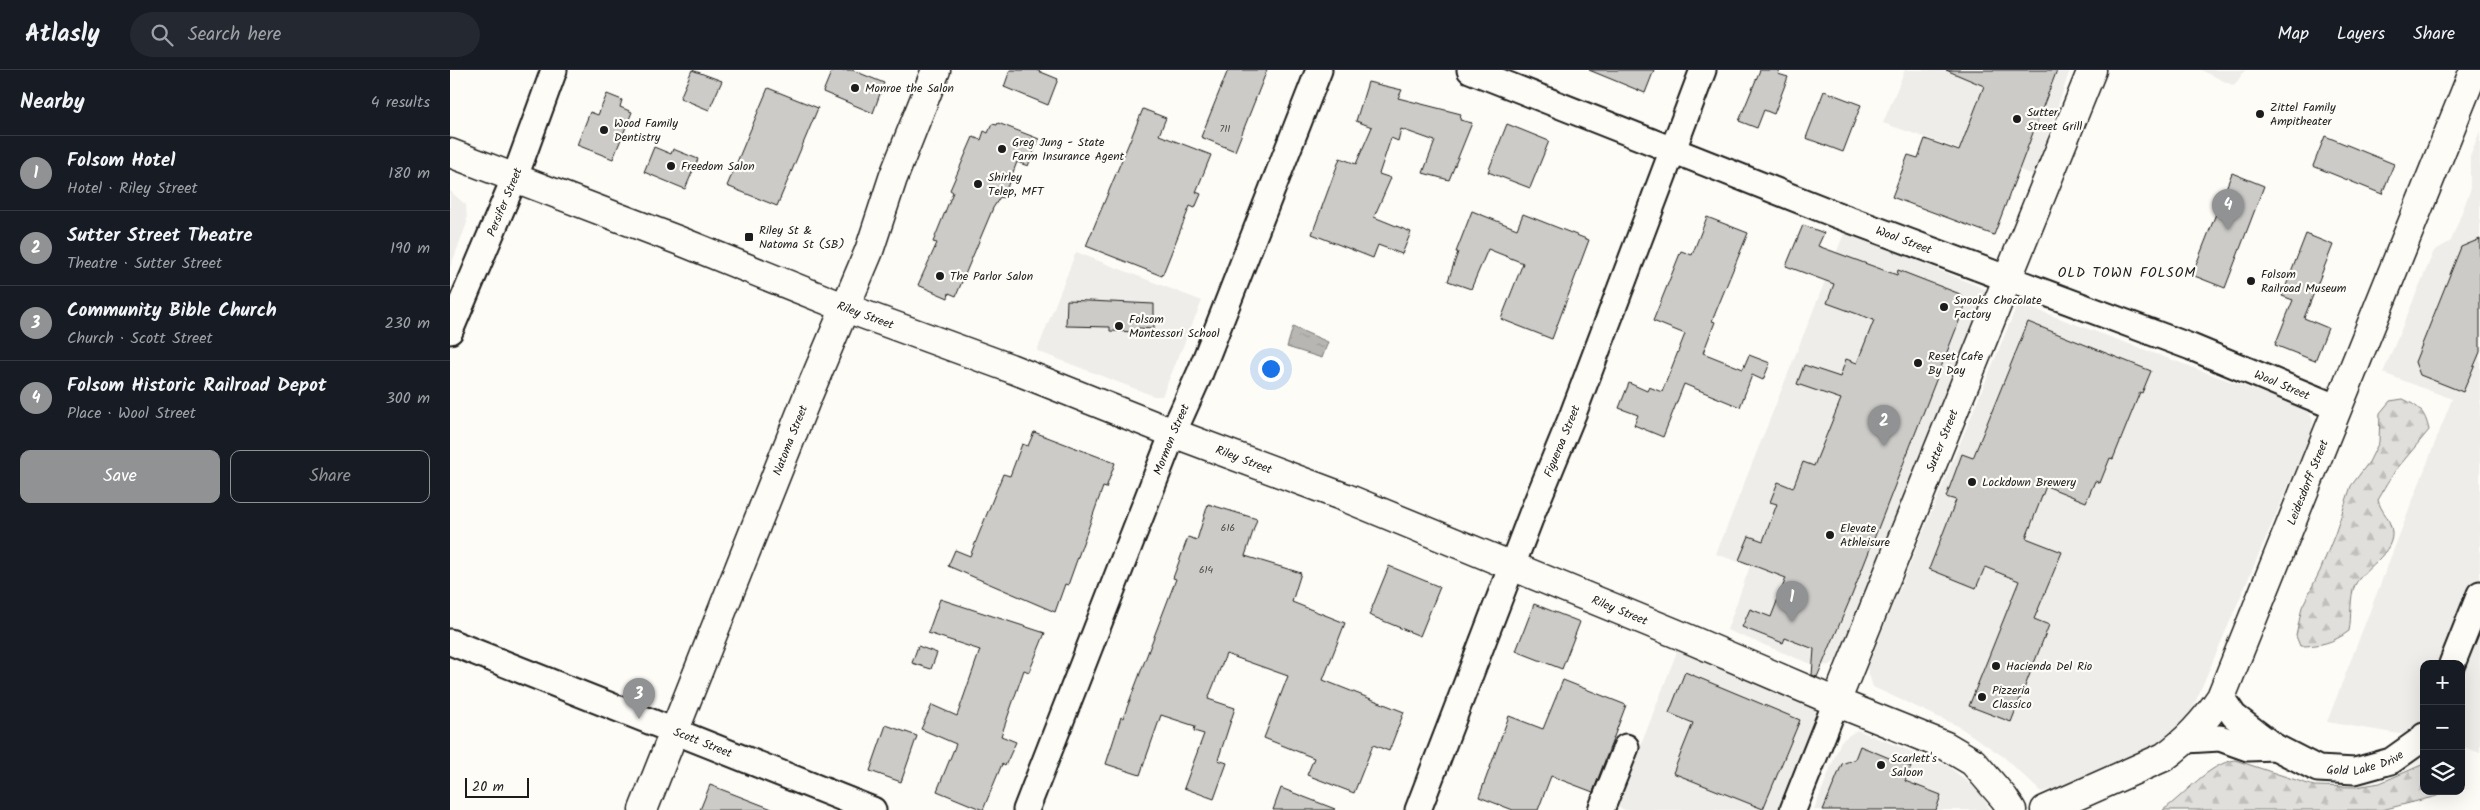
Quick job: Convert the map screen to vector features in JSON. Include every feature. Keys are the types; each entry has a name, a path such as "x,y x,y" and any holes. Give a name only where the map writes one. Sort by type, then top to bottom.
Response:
{"main road":[{"name":"Natoma Street","path":"643,810 806,400 846,308 936,70"},
{"name":"Sutter Street","path":"1836,702 2092,70"},
{"name":"Leidesdorff Street","path":"2045,810 2153,763 2186,740 2206,720 2222,697 2474,70"},
{"name":"Riley Street","path":"450,153 846,308 1344,497 1946,746 1973,762 2012,810"}],"street":[{"name":"Persifer Street","path":"450,331 515,177 554,70"},
{"name":"Mormon Street","path":"1026,810 1173,433 1204,363 1319,70"},
{"name":"Wool Street","path":"1470,70 1837,215 2008,277 2190,347 2338,408"},
{"name":"Figueroa Street","path":"1418,810 1532,511 1574,414 1703,70"},
{"path":"2454,660 2480,594"},
{"name":"Scott Street","path":"450,642 873,810"},
{"name":"Gold Lake Drive","path":"2222,697 2234,716 2275,747 2318,769 2355,771 2391,761 2420,740"},
{"name":"Sutter Street","path":"1793,810 1836,702"},
{"name":"Gold Lake Drive","path":"2186,740 2220,738 2248,748 2275,747"},
{"path":"1601,810 1626,747"}],"shaded area":[{"path":"1905,70 2070,70 2034,175 1883,123"},
{"path":"2201,70 2245,70 2234,86"},
{"path":"2480,131 2480,753 2465,747 2465,660 2420,660 2420,737 2327,722 2452,399 2383,373 2434,251 2451,241 2470,191 2470,157"},
{"path":"450,191 466,205 467,223 450,268"},
{"path":"1845,231 1987,290 1985,306 1836,660 1830,665 1816,666 1727,630 1750,566 1716,554"},
{"name":"Folsom Montessori School","path":"1076,252 1202,301 1162,396 1154,396 1037,351"},
{"path":"2018,303 2308,410 2313,421 2311,433 2191,712 2154,747 2074,784 2041,792 2004,757 1958,726 1873,687 1867,668"},
{"path":"1678,649 1810,704 1815,711 1818,724 1783,810 1625,810 1617,807"},
{"path":"1857,730 1948,766 1981,793 1990,810 1814,810 1841,741"}],"green space":[{"path":"2403,399 2421,411 2426,419 2429,430 2395,471 2378,500 2390,524 2391,542 2380,558 2355,585 2352,595 2349,631 2326,643 2300,646 2296,636 2302,607 2320,571 2335,534 2351,486 2369,462 2379,442 2380,413 2390,401"},
{"path":"2235,760 2314,786 2356,787 2380,783 2420,766 2420,795 2438,795 2382,810 2163,810 2206,773"}],"water":[{"path":"1293,327 1328,342 1322,358 1287,347"}],"building":[{"path":"692,70 722,81 709,110 680,98"},
{"name":"Monroe the Salon","path":"832,70 852,70 884,83 873,113 823,92"},
{"path":"1010,70 1036,70 1058,79 1048,105 1004,87"},
{"path":"1228,70 1267,70 1235,151 1201,137"},
{"path":"1589,70 1654,70 1645,93"},
{"path":"1760,70 1780,70 1778,74 1788,77 1774,114 1764,110 1757,128 1739,121"},
{"path":"1946,70 2057,70 1994,235 1892,197 1908,155 1918,158 1925,139 1959,151 1984,86"},
{"path":"1368,82 1402,90 1398,98 1461,114 1460,120 1472,123 1449,180 1423,173 1435,141 1401,129 1398,141 1391,138 1379,174 1391,178 1374,217 1411,232 1402,254 1378,245 1373,258 1312,234 1340,158 1356,164 1372,127 1356,121"},
{"path":"768,88 818,108 777,206 727,186"},
{"path":"1824,91 1861,105 1843,152 1806,138"},
{"name":"Wood Family Dentistry","path":"607,94 622,100 620,107 632,112 613,159 577,145 590,112 598,115"},
{"path":"1143,109 1166,118 1159,135 1211,155 1196,192 1201,194 1195,208 1190,206 1162,276 1086,246"},
{"path":"998,123 1039,139 1028,166 1017,162 1003,198 1000,197 993,208 956,296 949,293 948,298 918,285 937,243 933,242 953,192 950,190 973,137 981,140 984,131 988,133 992,124 997,125"},
{"path":"1507,124 1549,141 1530,188 1488,172"},
{"path":"2325,136 2394,164 2382,194 2313,166"},
{"name":"Freedom Salon","path":"654,147 671,154 673,149 698,159 685,189 644,172"},
{"path":"2232,173 2264,186 2225,288 2192,275"},
{"path":"1472,211 1517,229 1523,214 1589,240 1552,339 1501,319 1523,263 1488,249 1471,289 1448,281 1458,252 1456,252"},
{"path":"1707,217 1748,233 1712,321 1715,322 1703,353 1743,369 1749,355 1770,363 1763,380 1752,375 1740,407 1684,384 1663,437 1634,425 1638,415 1619,408 1629,383 1647,391 1649,387 1662,392 1685,334 1653,321 1681,251 1692,255"},
{"path":"1803,225 1824,233 1818,246 1897,275 1898,270 1960,294 1965,306 1852,595 1817,677 1812,675 1814,649 1785,638 1783,643 1742,627 1750,609 1771,617 1786,578 1739,560 1749,536 1763,541 1777,504 1770,502 1778,482 1793,488 1803,462 1814,466 1841,399 1797,384 1804,365 1840,377 1846,359 1857,363 1874,320 1827,303 1834,284 1786,266"},
{"path":"2306,234 2333,245 2304,318 2328,328 2315,361 2275,345 2293,300 2282,296"},
{"path":"2480,239 2480,352 2463,392 2420,375 2415,362 2461,247"},
{"path":"1067,300 1154,304 1154,329 1138,328 1138,332 1110,331 1110,327 1066,326"},
{"path":"2028,322 2151,371 2142,393 2140,392 2113,459 2110,458 2100,483 2095,481 2086,502 2046,486 2026,538 2062,552 2034,619 2049,625 2011,722 1969,706 2019,581 1985,567 1976,588 1929,569 1956,500 1946,497 1962,454 1973,458"},
{"path":"1034,432 1115,463 1106,488 1103,487 1068,585 1065,584 1055,612 948,566 955,550 970,556 1003,474 1010,476 1022,444 1028,446"},
{"path":"1208,504 1257,519 1245,556 1301,573 1292,602 1345,623 1323,680 1404,712 1389,751 1373,745 1354,793 1307,775 1314,758 1264,738 1288,676 1226,654 1208,699 1235,708 1218,760 1227,763 1214,799 1184,788 1204,734 1194,731 1195,726 1161,715 1140,775 1106,764 1121,717 1123,718 1176,579 1173,578 1188,537 1197,540"},
{"path":"1389,566 1440,587 1420,636 1369,615"},
{"path":"940,599 1045,633 1029,672 1024,670 1001,736 1016,742 1005,766 1002,764 983,810 937,791 956,744 921,729 932,705 957,716 980,650 928,633"},
{"path":"1534,604 1580,622 1562,669 1516,651"},
{"path":"918,646 937,653 931,669 912,663"},
{"path":"1685,672 1800,720 1763,809 1673,773 1693,723 1669,713"},
{"path":"1563,680 1626,705 1593,792 1551,776 1538,810 1513,810 1479,797 1509,716 1543,729"},
{"path":"886,725 917,736 901,782 870,771"},
{"path":"1860,746 1911,767 1905,781 1941,795 1936,810 1823,810 1842,764 1855,759"},
{"path":"710,785 772,809 700,810"},
{"path":"1281,788 1335,809 1273,810"}],"place":[{"name":"Monroe the Salon","path":"855,88"},
{"name":"Zittel Family Ampitheater","path":"2260,114"},
{"name":"Sutter Street Grill","path":"2017,119"},
{"name":"Wood Family Dentistry","path":"604,130"},
{"name":"Greg Jung - State Farm Insurance Agent","path":"1002,149"},
{"name":"Freedom Salon","path":"671,166"},
{"name":"Shirley Telep, MFT","path":"978,184"},
{"name":"Folsom Historic Railroad Depot","path":"2228,230"},
{"name":"Riley St & Natoma St (SB)","path":"749,237"},
{"name":"The Parlor Salon","path":"940,276"},
{"name":"Folsom Railroad Museum","path":"2251,281"},
{"name":"Snooks Chocolate Factory","path":"1944,307"},
{"name":"Folsom Montessori School","path":"1119,326"},
{"name":"Reset Cafe By Day","path":"1918,363"},
{"name":"Sutter Street Theatre","path":"1884,446"},
{"name":"Lockdown Brewery","path":"1972,482"},
{"name":"Elevate Athleisure","path":"1830,535"},
{"name":"Folsom Hotel","path":"1792,622"},
{"name":"Hacienda Del Rio","path":"1996,666"},
{"name":"Pizzeria Classico","path":"1982,697"},
{"name":"Community Bible Church","path":"639,719"},
{"name":"Scarlett's Saloon","path":"1881,765"}],"district":[{"name":"OLD TOWN FOLSOM","path":"2127,272"}]}
